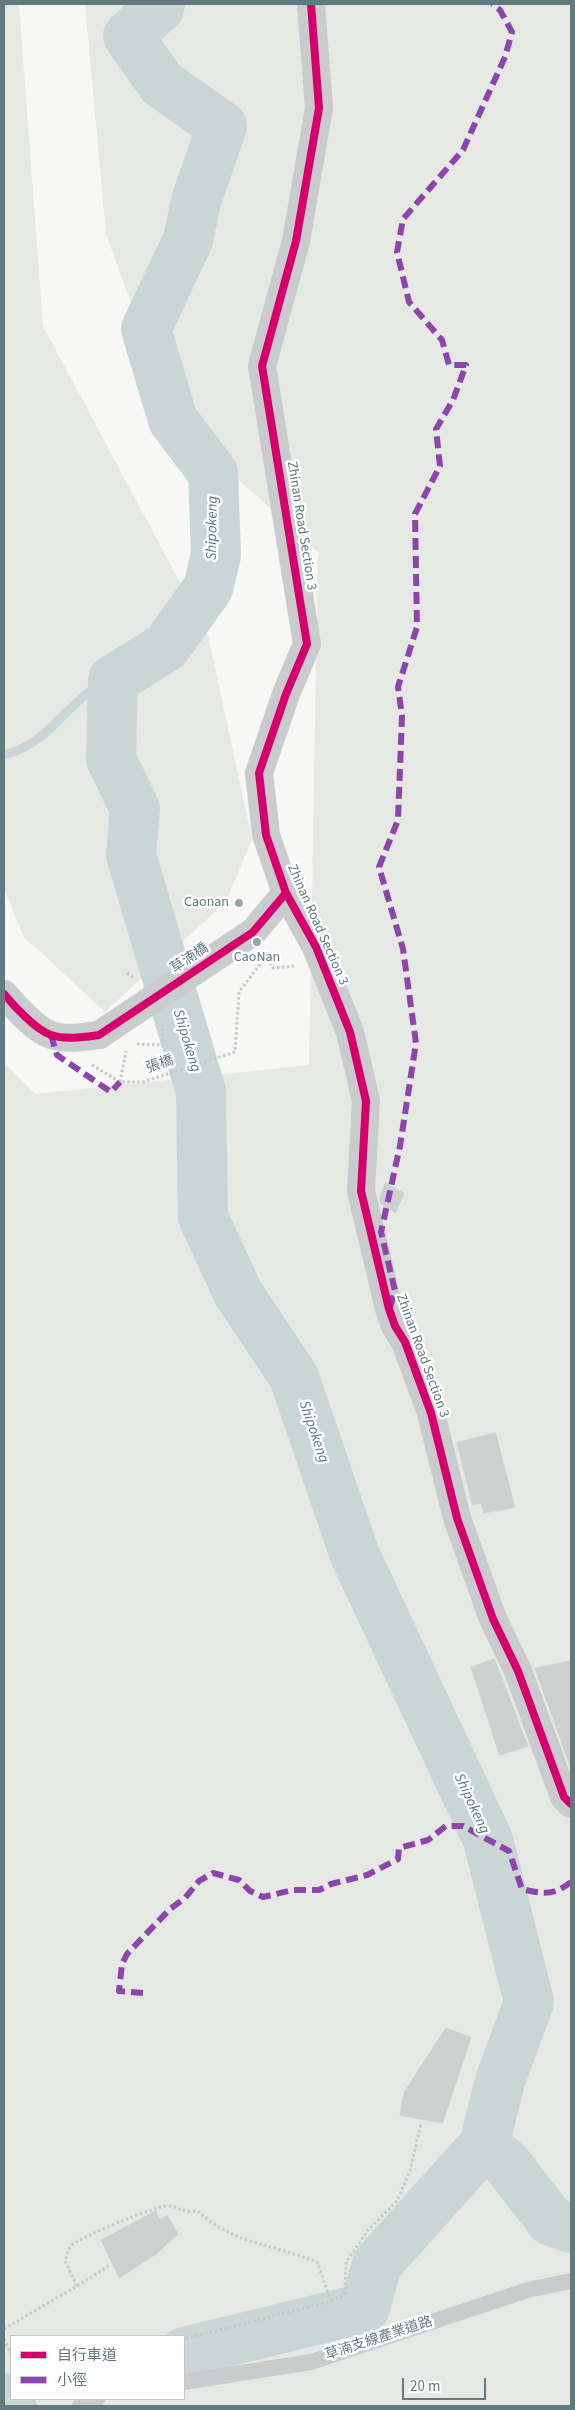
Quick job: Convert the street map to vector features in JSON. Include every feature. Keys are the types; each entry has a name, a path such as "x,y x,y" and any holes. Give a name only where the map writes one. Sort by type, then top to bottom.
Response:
{"street":[{"name":"Zhinan Road Section 3","path":"311,4 319,108 296,242 262,366 307,644 286,694 259,773 266,835 286,893 316,947 350,1032 366,1101 361,1191 389,1309 395,1326 405,1342 431,1413 457,1518 493,1619 518,1671 564,1796 571,1804"},
{"name":"草湳橋","path":"4,994 18,1012 51,1035 75,1038 98,1035 252,932 286,893"}],"lane":[{"name":"草湳支線產業道路","path":"185,2382 311,2362 528,2290 571,2281"},
{"path":"80,2406 95,2400"}],"path":[{"path":"185,2339 331,2301 345,2294 346,2262 368,2230 397,2201 410,2171 421,2123"},
{"path":"77,2286 65,2261 70,2247 94,2232 131,2219 151,2208 169,2206 184,2212 197,2211 214,2226 245,2240 317,2262 331,2301"},
{"path":"4,2329 110,2265"},
{"path":"4,2339 10,2352"}],"shaded area":[{"path":"4,4 19,4 43,326 208,635 252,839 226,902 105,1012 24,937 4,889"},
{"path":"85,4 571,4 571,2406 4,2406 4,1063 35,1094 309,1065 318,552 173,420 106,234"}],"building":[{"path":"385,1182 405,1193 396,1214 380,1204 379,1198"},
{"path":"496,1432 516,1508 483,1514 481,1504 472,1506 456,1442"},
{"path":"495,1658 529,1747 499,1756 470,1667"},
{"path":"571,1660 571,1771 534,1668"},
{"path":"446,2027 472,2037 443,2124 399,2116 403,2093"},
{"path":"156,2210 160,2218 168,2215 179,2234 156,2255 119,2279 100,2240"}],"waterway":[{"name":"Shipokeng","path":"160,4 159,8 128,36 162,84 222,126 196,201 188,240 146,329 173,420 213,473 216,555 208,588 166,647 113,680 111,759 135,809 131,855 201,1092 203,1217 238,1293 294,1377 354,1553 488,1840 529,2002 500,2081 484,2145 377,2264 365,2308 185,2352"},
{"path":"4,755 18,750 41,737 88,693 113,680"},
{"path":"484,2145 507,2164 551,2221 571,2228"},
{"path":"4,2401 10,2398"}],"marked path":[{"path":"390,1307 395,1291 381,1232 400,1146 416,1043 403,949 379,867 398,820 402,716 398,687 417,627 415,514 440,466 436,429 453,400 466,365 449,365 442,340 409,302 397,252 403,219 463,150 505,57 512,32 500,10 492,4"},
{"path":"51,1035 57,1055 111,1092 120,1082"},
{"path":"143,1993 119,1991 122,1964 127,1954 170,1909 185,1898 199,1881 213,1873 239,1880 250,1891 263,1897 293,1890 319,1890 331,1884 367,1875 398,1859 399,1848 428,1840 446,1826 463,1826 509,1851 522,1889 548,1893 559,1890 571,1882"}],"cycle path":[{"path":"311,4 319,108 296,241 262,366 307,644 286,694 259,773 266,835 286,893 316,947 350,1032 366,1101 361,1191 389,1309 395,1326 405,1342 431,1413 457,1518 493,1619 518,1671 564,1797 571,1804"},
{"path":"4,994 32,1023 51,1035 69,1038 99,1035 253,932 286,893"}],"place":[{"name":"Caonan","path":"239,903"},
{"name":"CaoNan","path":"257,942"}]}
